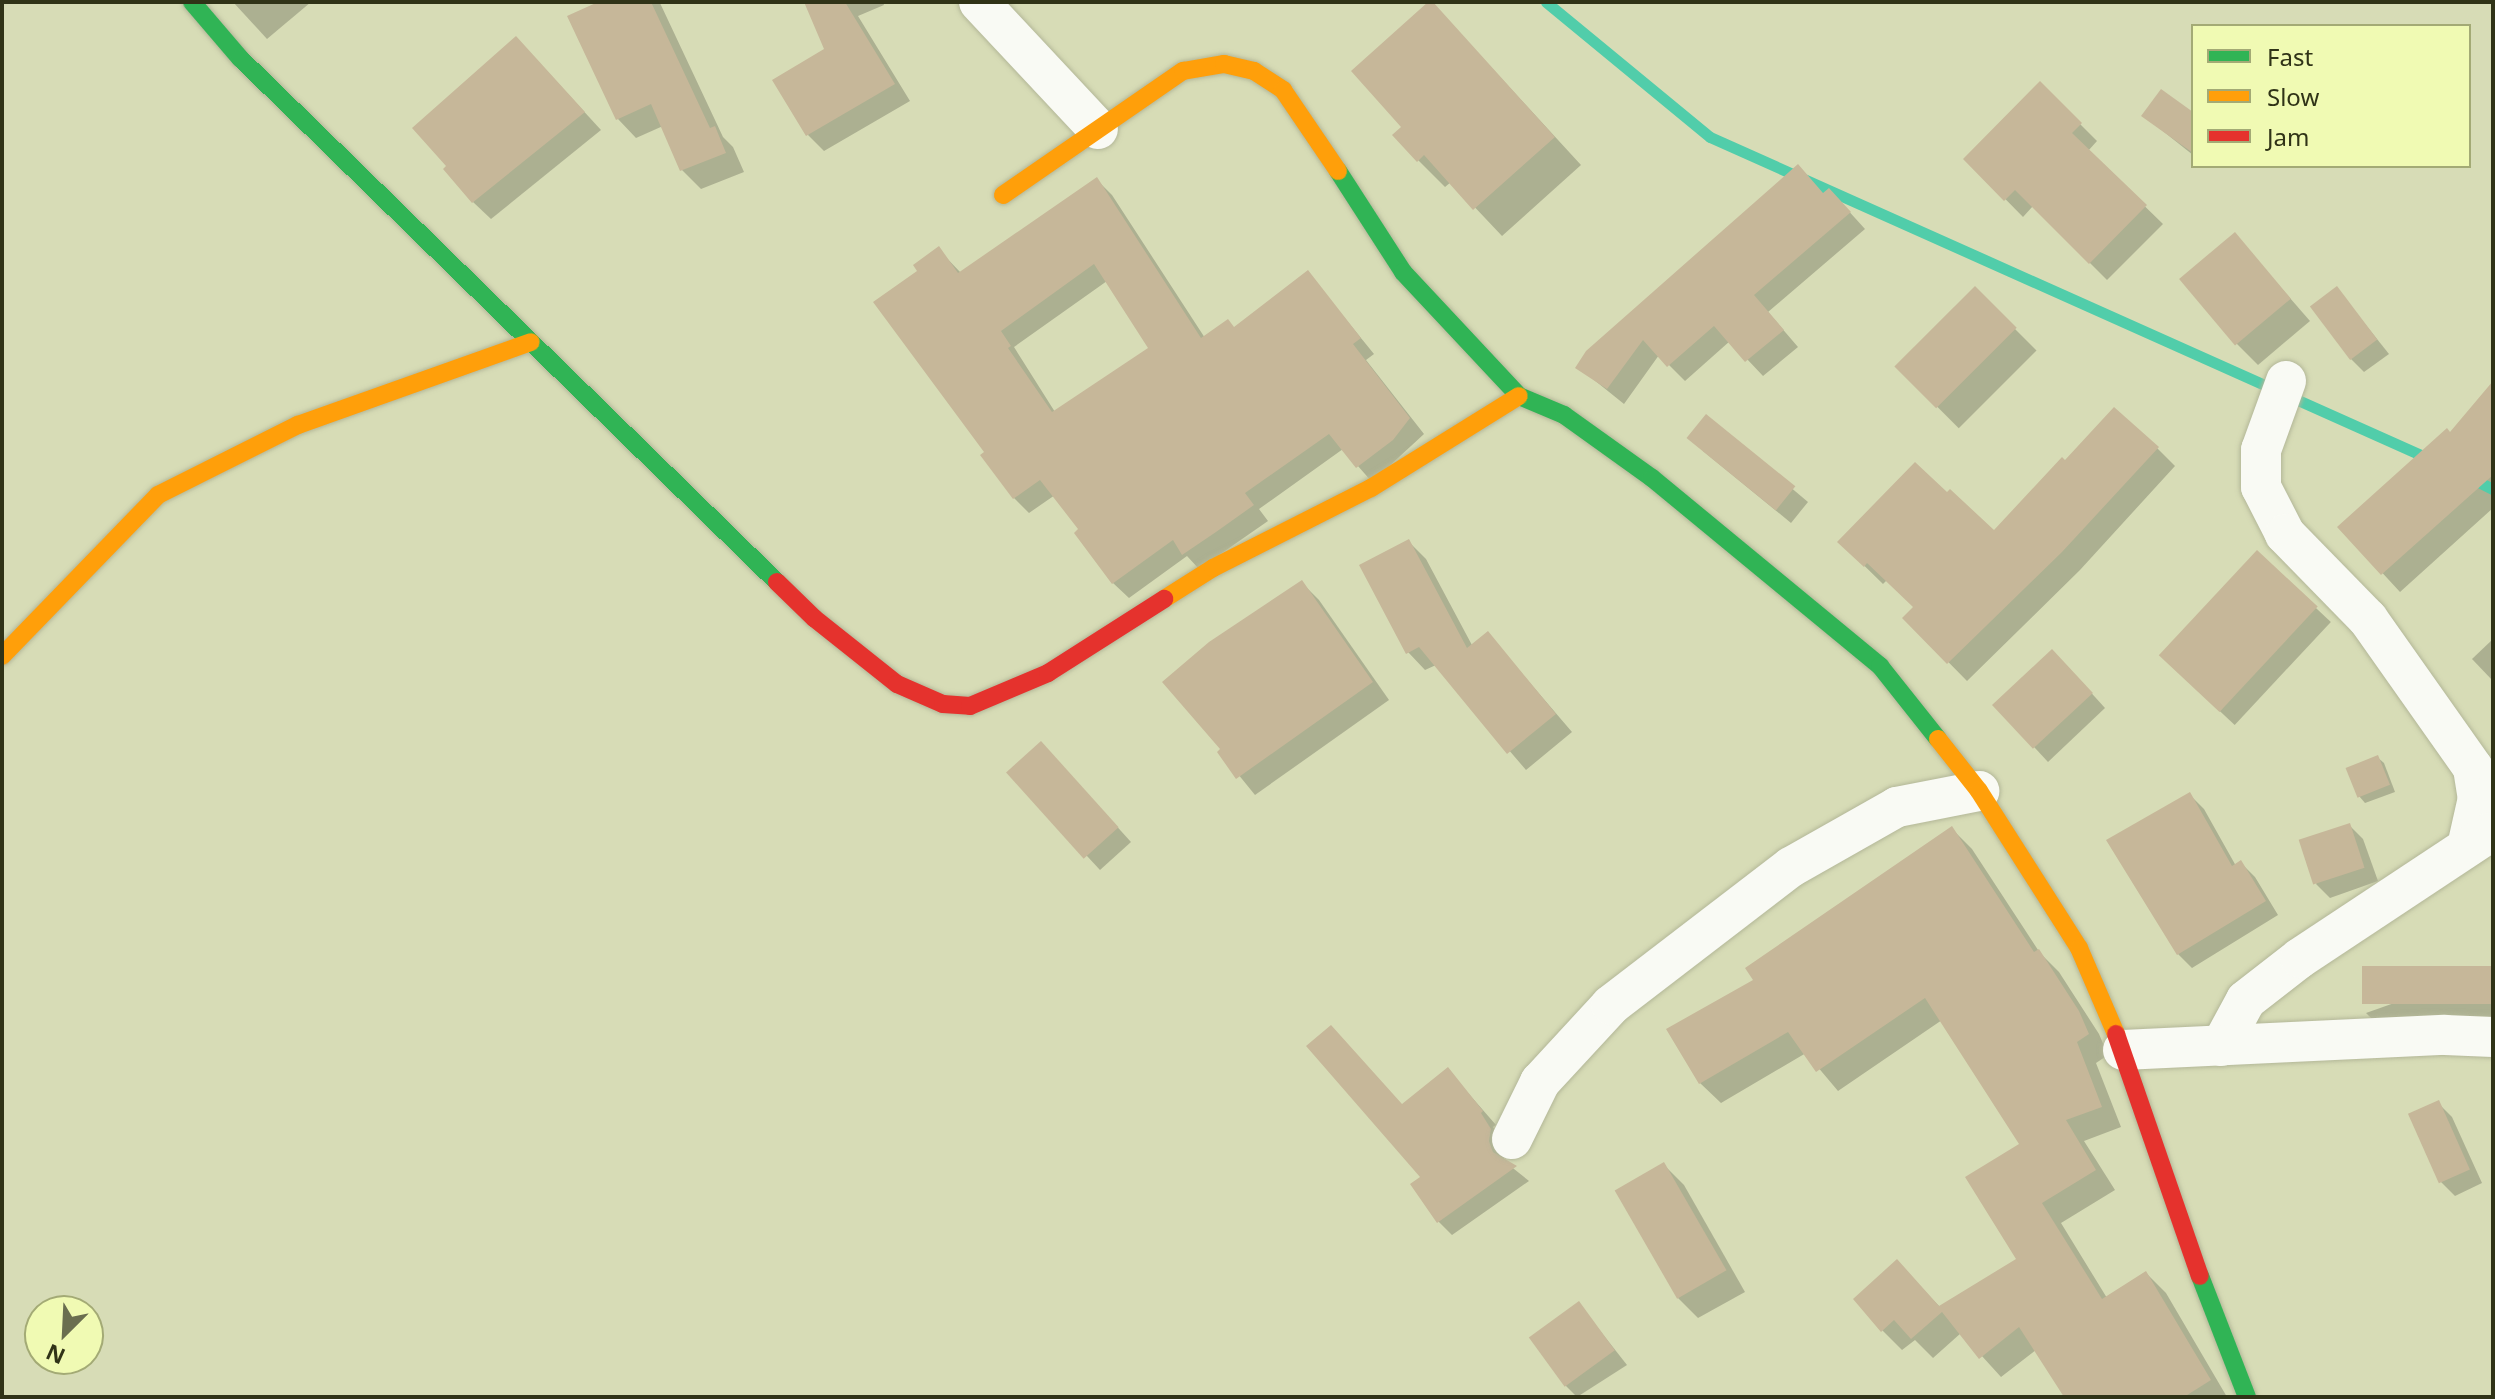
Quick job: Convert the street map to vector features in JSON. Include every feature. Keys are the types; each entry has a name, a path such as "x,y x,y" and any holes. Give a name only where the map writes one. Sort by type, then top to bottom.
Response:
{"street":[{"path":"192,2 240,58 814,618 897,684 943,704 970,706 1048,673 1213,568 1371,488 1519,396"},
{"path":"979,2 1098,129"},
{"path":"1003,195 1183,71 1224,64 1254,71 1283,90 1306,120 1403,272 1519,396 1564,415 1652,478 1880,666 1979,791 2079,948 2123,1050 2194,1261 2247,1397"},
{"path":"2,656 158,495 298,425 531,342"},
{"path":"2221,1046 2246,1000 2300,958 2480,839 2473,768 2368,619 2285,534 2261,487 2261,450 2286,381"},
{"path":"1512,1139 1540,1082 1611,1005 1791,867 1897,807 1979,791"},
{"path":"2123,1050 2445,1035 2493,1037"}],"building":[{"path":"598,2 651,2 710,128 715,126 726,153 680,171 651,104 616,120 567,16"},
{"path":"804,2 845,2 895,84 806,136 772,80 824,49"},
{"path":"1428,2 1433,2 1555,137 1473,210 1424,155 1417,162 1392,135 1401,127 1351,71"},
{"path":"516,36 585,112 472,203 443,169 446,166 412,128"},
{"path":"2040,81 2082,123 2072,133 2147,205 2089,264 2015,190 2004,201 1963,159"},
{"path":"2161,89 2191,111 2191,152 2141,116"},
{"path":"1798,164 1823,193 1829,188 1851,212 1754,295 1784,330 1745,362 1714,326 1667,367 1643,340 1607,389 1575,368 1586,351"},
{"path":"1097,177 1201,338 1228,319 1234,327 1308,270 1361,338 1353,344 1410,418 1393,440 1356,468 1329,434 1245,493 1254,505 1216,532 1182,555 1173,540 1112,584 1074,533 1078,529 1040,480 1013,499 980,455 984,452 873,302 917,271 913,265 939,246 958,273","holes":["1094,264 1148,348 1052,412 1008,348 1011,346 1001,331"]},
{"path":"2235,232 2291,299 2235,346 2179,279"},
{"path":"1975,286 2017,328 1936,408 1894,367"},
{"path":"2337,286 2377,340 2350,360 2310,306"},
{"path":"2493,381 2493,475 2381,575 2337,527 2447,428 2450,432"},
{"path":"2114,407 2159,447 2062,552 1947,664 1902,618 1913,607 1867,563 1864,567 1837,542 1915,462 1994,530"},
{"path":"1706,414 1795,486 1776,510 1686,438"},
{"path":"1409,539 1467,648 1488,631 1556,714 1507,754 1419,647 1406,654 1359,565"},
{"path":"2257,550 2318,607 2219,712 2159,655"},
{"path":"1302,580 1373,682 1236,779 1217,752 1220,749 1162,682 1209,642"},
{"path":"2052,649 2093,693 2033,749 1992,705"},
{"path":"1041,741 1119,827 1084,859 1006,772"},
{"path":"2378,755 2390,785 2358,798 2346,768"},
{"path":"2190,792 2232,866 2241,860 2266,901 2177,955 2106,840"},
{"path":"2350,823 2365,868 2313,884 2299,840"},
{"path":"1952,826 2034,952 2039,949 2079,1011 2089,1034 2077,1042 2102,1107 2066,1120 2096,1170 2042,1203 2102,1299 2146,1271 2211,1380 2184,1397 2064,1397 2019,1327 1979,1359 1942,1312 1911,1339 1894,1320 1881,1332 1853,1299 1897,1259 1939,1306 2016,1259 1965,1177 2019,1144 1925,998 1816,1072 1788,1032 1699,1084 1666,1029 1753,980 1745,968"},
{"path":"2362,966 2493,966 2493,1004 2362,1004"},
{"path":"1331,1025 1402,1104 1448,1067 1483,1111 1481,1113 1491,1129 1489,1141 1493,1152 1517,1166 1437,1223 1410,1184 1420,1177 1306,1046"},
{"path":"2439,1100 2470,1169 2439,1183 2408,1114"},
{"path":"1664,1162 1726,1270 1677,1299 1615,1190"},
{"path":"1579,1301 1615,1350 1565,1387 1529,1337"}],"waterway":[{"path":"1546,2 1710,137 2432,460"},
{"path":"2469,477 2493,489"}],"traffic: fast":[{"path":"192,2 240,58 777,582"},
{"path":"1338,171 1403,272 1519,396 1564,415 1652,478 1880,666 1938,739"},
{"path":"2200,1276 2247,1397"}],"traffic: slow":[{"path":"1003,195 1183,71 1224,64 1254,71 1283,90 1338,171"},
{"path":"2,656 158,495 298,425 531,342"},
{"path":"1164,599 1213,568 1371,488 1519,396"},
{"path":"1938,739 1979,791 2079,948 2116,1034"}],"traffic: jam":[{"path":"777,582 814,618 897,684 943,704 970,706 1048,673 1164,599"},
{"path":"2116,1034 2200,1276"}]}
